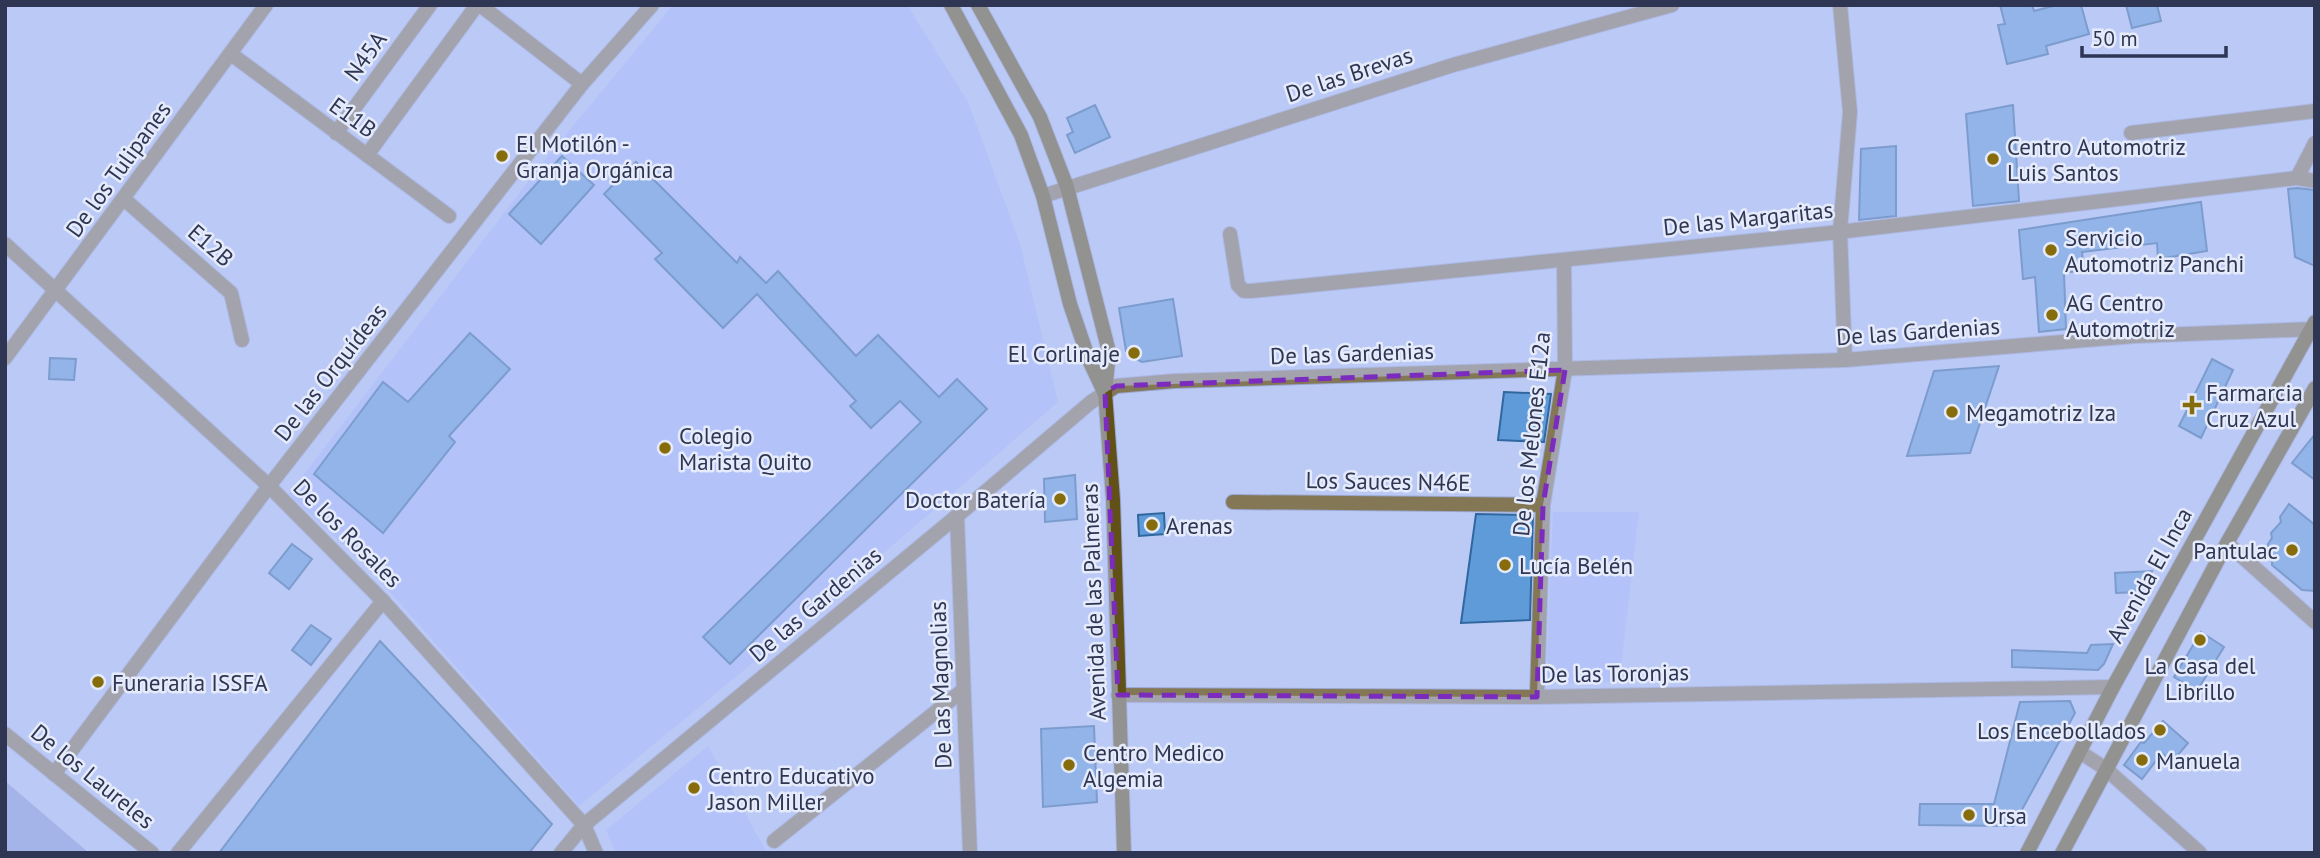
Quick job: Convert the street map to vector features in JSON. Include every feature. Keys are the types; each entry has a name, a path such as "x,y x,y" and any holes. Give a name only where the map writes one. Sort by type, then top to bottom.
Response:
{"street":[{"name":"De los Tulipanes","path":"5,358 267,5"},
{"name":"N45A","path":"336,133 430,5"},
{"path":"367,156 478,5 582,84"},
{"name":"De las Orquídeas","path":"54,774 269,486 582,84 652,5"},
{"name":"Avenida de las Palmeras","path":"951,5 1021,135 1043,196 1070,303 1088,360 1105,393"},
{"name":"Avenida de las Palmeras","path":"978,5 1040,117 1067,187 1109,352 1105,393 1113,500 1124,853"},
{"name":"De las Brevas","path":"1043,196 1454,65 1672,5"},
{"path":"1840,5 1850,113 1840,231 1845,360"},
{"name":"E11B","path":"231,54 449,216"},
{"path":"2131,133 2315,111"},
{"path":"2297,178 2315,143"},
{"name":"De las Margaritas","path":"1230,234 1238,285 1244,291 1564,261 2297,178 2315,181"},
{"name":"E12B","path":"124,199 231,293 242,340"},
{"name":"De los Rosales","path":"5,244 269,486 383,601 584,825 596,853"},
{"name":"De los Melones E12a","path":"1537,697 1543,505 1565,370 1564,261"},
{"name":"De las Gardenias","path":"561,853 584,825 1091,402 1116,386 1845,360 2134,336 2314,326"},
{"name":"Avenida El Inca","path":"2027,853 2113,687 2314,326"},
{"path":"2062,853 2227,543 2315,388"},
{"name":"Los Sauces N46E","path":"1233,502 1543,505"},
{"name":"De las Magnolias","path":"957,516 970,853"},
{"path":"2227,543 2315,622"},
{"path":"178,853 383,601"},
{"name":"De las Toronjas","path":"1118,695 1537,697 2113,687"},
{"path":"775,841 962,691"},
{"name":"De los Laureles","path":"5,734 152,853"},
{"path":"2080,752 2106,769 2200,853"}],"highlighted area":[{"path":"1565,370 1543,505 1537,697 1118,695 1105,393 1116,386"}],"shaded area":[{"name":"Colegio Marista Quito","path":"673,5 907,5 968,102 1020,244 1058,402 840,591 579,806 375,575 289,494 544,161"},
{"path":"1553,512 1639,512 1619,682 1546,684"},
{"name":"Centro Educativo Jason Miller","path":"708,746 767,853 616,853 606,830"},
{"path":"5,781 89,853 5,853"}],"building":[{"path":"2000,5 2032,5 2034,11 2057,5 2081,5 2089,34 2046,46 2048,54 2007,64 1998,25 2005,24"},
{"path":"2126,5 2157,5 2161,21 2132,28"},
{"path":"1095,105 1110,137 1075,153 1067,135 1073,132 1067,118"},
{"name":"Centro Automotriz Luis Santos","path":"2013,105 2019,201 1973,206 1966,114"},
{"path":"1896,146 1896,216 1859,220 1861,149"},
{"path":"562,156 594,185 541,244 509,214"},
{"path":"636,162 737,263 740,257 766,283 778,271 856,356 878,335 939,397 957,379 987,409 730,664 703,637 921,422 900,401 871,428 850,406 856,401 757,294 723,328 655,259 662,253 604,194"},
{"path":"2288,189 2315,190 2315,266 2295,257"},
{"path":"2201,202 2207,251 2158,259 2157,243 2082,252 2084,270 2064,273 2066,329 2039,332 2035,277 2023,279 2019,230"},
{"path":"1173,299 1182,356 1142,362 1132,357 1126,351 1119,308"},
{"path":"470,333 510,369 449,436 455,442 383,533 314,474 383,382 408,402"},
{"path":"50,358 76,359 74,380 49,379"},
{"path":"2212,359 2233,370 2201,438 2179,426"},
{"name":"Megamotriz Iza","path":"1999,366 1970,453 1907,456 1934,371"},
{"path":"1504,392 1551,394 1544,442 1498,440"},
{"path":"2315,434 2315,480 2292,463"},
{"name":"Doctor Batería","path":"1075,475 1077,519 1045,522 1044,479"},
{"name":"Pantulac","path":"2289,504 2315,525 2315,591 2302,590 2272,565 2272,557 2269,556 2271,533 2281,522 2280,517"},
{"name":"Arenas","path":"1164,513 1165,534 1139,536 1138,515"},
{"name":"Lucía Belén","path":"1476,514 1533,515 1530,620 1461,623"},
{"path":"292,544 312,559 289,589 269,573"},
{"path":"2152,571 2140,592 2116,593 2115,573"},
{"path":"311,625 331,639 311,665 292,650"},
{"path":"2201,632 2224,647 2197,691 2174,677"},
{"path":"380,641 552,824 529,853 219,853"},
{"path":"2113,644 2104,664 2098,670 2012,667 2012,650 2087,653 2091,645"},
{"path":"2070,701 2075,713 2013,826 1919,825 1920,804 1994,804 2020,702"},
{"path":"2163,721 2188,743 2172,762 2162,753 2142,779 2124,765 2141,742 2144,743"},
{"name":"Centro Medico Algemia","path":"1094,726 1097,802 1043,807 1041,729"}],"place":[{"name":"El Motilón - Granja Orgánica","path":"502,156"},
{"name":"Centro Automotriz Luis Santos","path":"1993,159"},
{"name":"Servicio Automotriz Panchi","path":"2051,250"},
{"name":"AG Centro Automotriz","path":"2052,315"},
{"name":"El Corlinaje","path":"1134,353"},
{"name":"Farmarcia Cruz Azul","path":"2192,405"},
{"name":"Megamotriz Iza","path":"1952,412"},
{"name":"Colegio Marista Quito","path":"665,448"},
{"name":"Doctor Batería","path":"1060,499"},
{"name":"Arenas","path":"1152,525"},
{"name":"Pantulac","path":"2292,550"},
{"name":"Lucía Belén","path":"1505,565"},
{"name":"La Casa del Librillo","path":"2200,640"},
{"name":"Funeraria ISSFA","path":"98,682"},
{"name":"Los Encebollados","path":"2160,730"},
{"name":"Manuela","path":"2142,760"},
{"name":"Centro Medico Algemia","path":"1069,765"},
{"name":"Centro Educativo Jason Miller","path":"694,788"},
{"name":"Ursa","path":"1969,815"}]}
